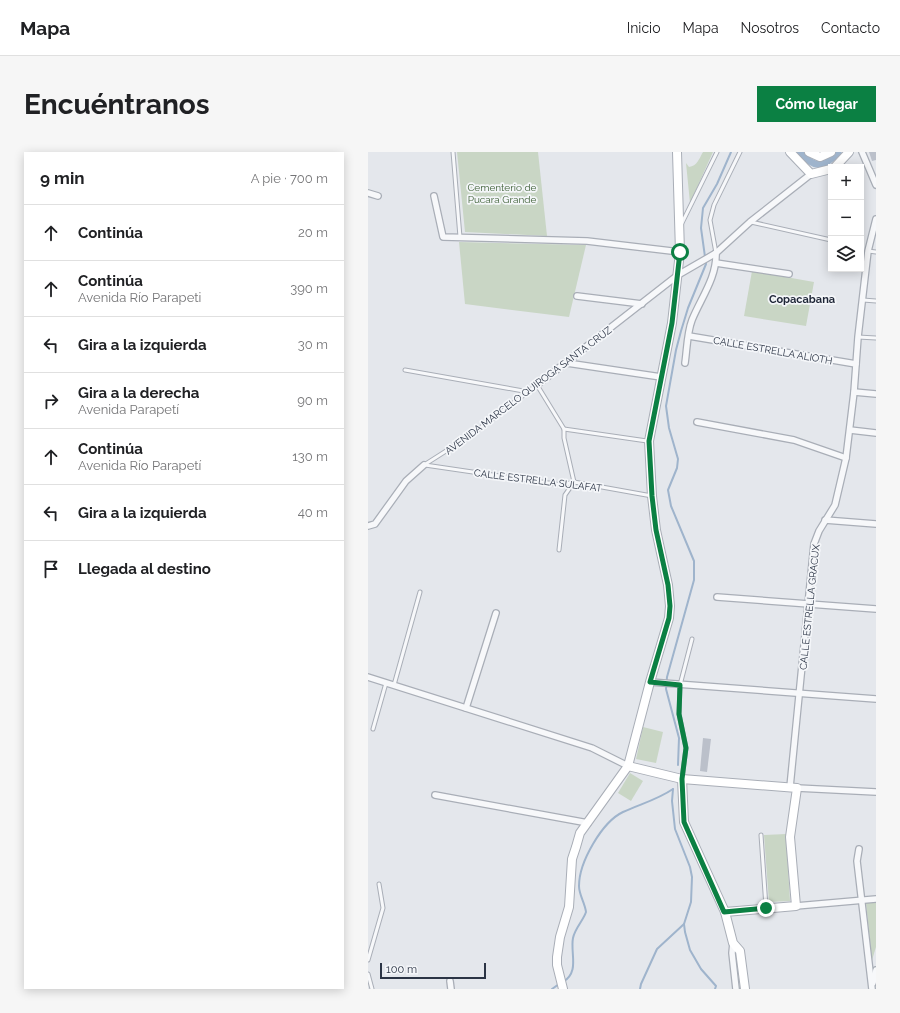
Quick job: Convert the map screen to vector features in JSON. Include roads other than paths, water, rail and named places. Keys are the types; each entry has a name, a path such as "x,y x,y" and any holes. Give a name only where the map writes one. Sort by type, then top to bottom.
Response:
{"main road":[{"path":"562,985 557,957 560,936 569,907 572,859 580,833 628,766 650,682 669,618 670,606 668,585 656,530 652,496 649,441 672,323 678,275 681,227 677,152"},
{"path":"790,152 811,174 828,170"},
{"path":"809,152 820,157 831,152"},
{"path":"838,164 849,152"},
{"path":"628,766 682,779 794,787"},
{"path":"682,779 683,809 686,829 692,837 724,912 733,943 740,950 745,989"},
{"name":"CALLE ESTRELLA GRACUX","path":"794,787 790,837 796,906"},
{"path":"724,912 796,906"}],"street":[{"path":"862,152 876,185"},
{"name":"AVENIDA MARCELO QUIROGA SANTA CRUZ","path":"537,385 678,275 716,253 750,222 811,174"},
{"path":"368,194 378,196"},
{"path":"434,196 442,236 587,240 680,252"},
{"name":"CALLE ESTRELLA GRACUX","path":"794,787 800,693 814,544 825,520 835,505 846,458 868,252 876,219"},
{"path":"685,363 692,321 709,283 716,263 716,253"},
{"path":"716,263 789,274"},
{"path":"577,296 642,304"},
{"name":"CALLE ESTRELLA ALIOTH","path":"689,336 856,364"},
{"path":"567,363 661,378"},
{"path":"854,392 876,394"},
{"path":"697,422 794,440 846,458"},
{"path":"850,430 876,433"},
{"name":"AVENIDA MARCELO QUIROGA SANTA CRUZ","path":"368,526 375,524 406,481 424,465"},
{"path":"825,520 876,524"},
{"path":"717,597 876,609"},
{"path":"466,708 496,613"},
{"path":"368,677 592,748 628,766"},
{"path":"650,682 672,685 876,698"},
{"path":"794,787 876,792"},
{"path":"435,795 588,823"},
{"path":"859,848 857,861 861,900 874,989"},
{"path":"796,906 876,899"},
{"path":"733,943 732,953 736,989"},
{"path":"874,989 876,970"},
{"path":"450,981 451,989"}],"lane":[{"path":"453,152 460,237"},
{"path":"681,227 717,152"},
{"path":"716,253 710,220 714,205 740,152"},
{"path":"750,222 828,239"},
{"path":"868,252 876,252"},
{"path":"863,300 876,301"},
{"path":"858,337 876,338"},
{"path":"405,370 529,392"},
{"path":"537,385 564,429 564,438 574,482 565,495 559,550"},
{"name":"AVENIDA MARCELO QUIROGA SANTA CRUZ","path":"424,465 468,437 537,385"},
{"path":"564,429 649,441"},
{"name":"CALLE ESTRELLA SULAFAT","path":"424,465 562,485 574,482 652,496"},
{"path":"394,685 420,592"},
{"path":"682,779 686,748 679,714 680,685 692,639"},
{"path":"373,729 386,683"},
{"path":"761,835 766,908"},
{"path":"368,960 383,908 379,884"},
{"path":"368,974 372,989"}],"waterway":[{"path":"678,765 679,738 666,689 667,677 694,580 694,561 671,506 668,490 677,468 678,459 669,428 666,406 681,331 688,308 706,264 701,228 703,208 717,184 731,152"},
{"path":"800,152 805,158 814,164 824,164 838,152"},
{"path":"673,789 672,801 675,829 690,867 692,877 691,902 684,924 685,932 690,950 701,969 716,986 715,989"},
{"path":"563,982 568,978 573,968 573,938 575,931 586,912 580,893 580,876 587,855 593,844 607,824 615,817 673,789"},
{"path":"640,989 657,949 684,924"},
{"path":"552,989 559,984"}],"district":[{"name":"Copacabana","path":"802,299"}],"park label":[{"name":"Cementerio de Pucara Grande","path":"502,192"}]}
